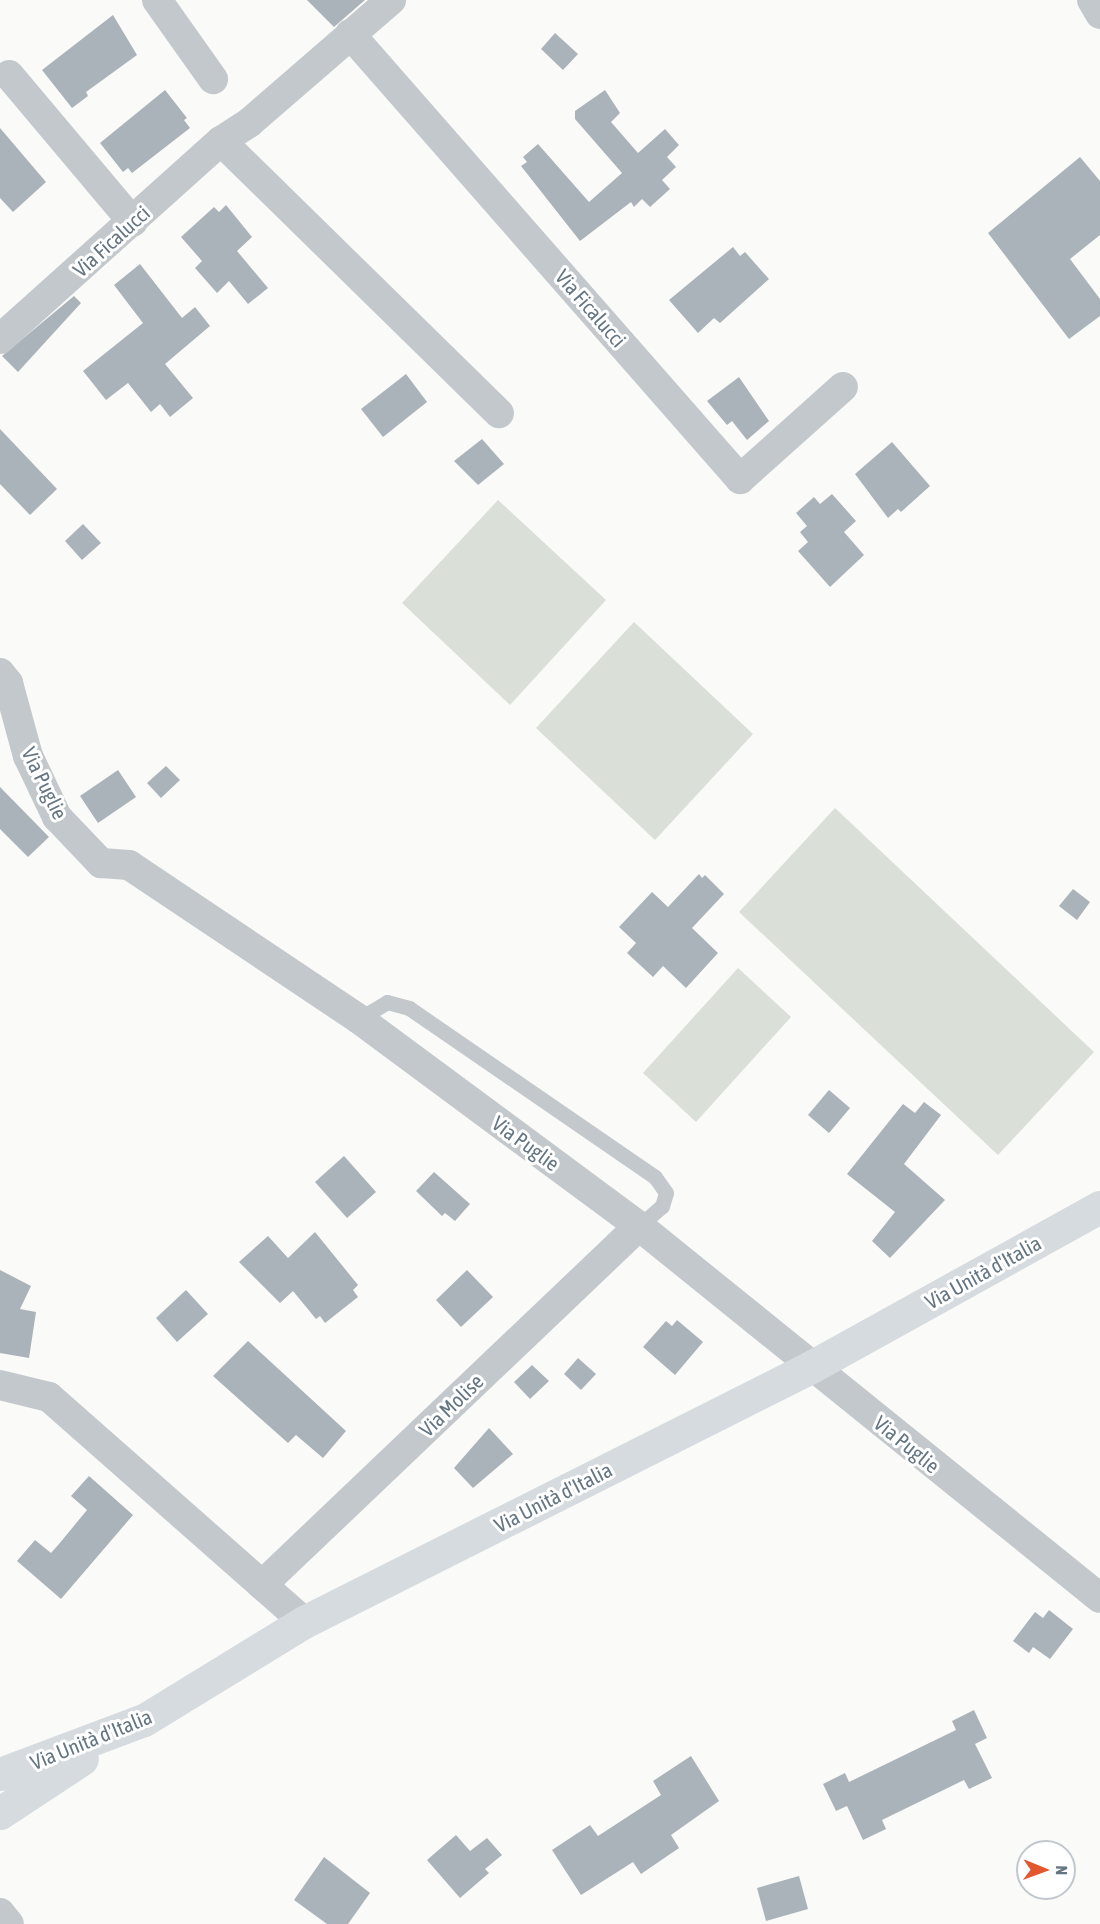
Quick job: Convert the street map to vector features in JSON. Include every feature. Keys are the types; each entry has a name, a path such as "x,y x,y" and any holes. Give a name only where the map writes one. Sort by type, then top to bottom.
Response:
{"main road":[{"name":"Via Unità d'Italia","path":"0,1774 144,1720 304,1622 811,1367 1100,1207"},
{"path":"0,1813 144,1720"}],"street":[{"path":"157,0 213,79"},
{"name":"Via Ficalucci","path":"0,339 221,141 249,123 391,0"},
{"path":"1092,0 1100,14"},
{"name":"Via Ficalucci","path":"351,34 740,478 843,387"},
{"path":"9,75 133,222"},
{"path":"221,141 499,413"},
{"name":"Via Puglie","path":"0,673 8,683 28,756 57,818 101,863 129,865 359,1019 639,1226 1100,1598"},
{"name":"Via Molise","path":"262,1585 639,1226"},
{"path":"0,1385 49,1397 304,1622"},
{"path":"0,1913 9,1924"},
{"path":"0,1922 5,1924"}],"lane":[{"path":"359,1019 387,1002 409,1008 655,1177 666,1193 662,1206 639,1226"}],"shaded area":[{"path":"498,500 606,600 510,705 402,603"},
{"path":"634,622 753,734 655,840 536,728"},
{"path":"835,808 1094,1052 998,1155 739,912"},
{"path":"738,968 791,1017 696,1122 643,1073"}],"building":[{"path":"307,0 365,0 334,27"},
{"path":"113,15 137,55 86,92 88,96 72,108 42,70"},
{"path":"555,33 578,54 563,70 541,49"},
{"path":"165,90 187,118 184,120 190,128 132,173 128,168 123,172 100,143"},
{"path":"605,90 620,113 611,122 638,153 665,129 679,145 667,157 676,167 662,180 670,189 650,207 642,199 634,207 631,202 580,241 521,166 527,162 523,157 538,144 589,202 622,173 575,119 575,111"},
{"path":"0,128 46,182 13,212 0,198"},
{"path":"1080,157 1100,181 1100,235 1070,259 1100,299 1100,316 1069,339 988,233"},
{"path":"226,205 252,237 237,251 268,288 248,304 229,281 217,293 195,268 202,261 181,237 214,207 219,212"},
{"path":"733,247 740,256 745,252 769,279 720,323 714,318 698,333 669,300"},
{"path":"140,264 182,318 195,307 210,326 165,364 193,398 170,417 160,404 151,412 128,383 106,400 83,371 143,323 114,285"},
{"path":"74,296 81,303 18,372 2,356"},
{"path":"406,374 427,402 383,437 361,409"},
{"path":"739,377 769,421 747,440 732,421 727,425 707,401"},
{"path":"0,429 57,489 30,515 0,484"},
{"path":"482,439 504,464 478,485 454,461"},
{"path":"892,442 930,486 901,512 898,509 888,518 855,474"},
{"path":"832,494 856,521 844,532 864,555 830,587 798,551 808,542 800,532 807,526 796,513 814,497 820,504"},
{"path":"83,524 101,543 82,560 65,541"},
{"path":"166,766 180,780 161,798 147,783"},
{"path":"118,770 136,797 98,823 80,796"},
{"path":"0,787 49,837 28,857 0,829"},
{"path":"699,874 702,878 705,875 724,894 692,928 718,953 686,988 663,966 653,977 627,953 636,943 619,927 652,892 668,907"},
{"path":"1073,889 1090,902 1077,920 1059,906"},
{"path":"829,1090 850,1108 829,1133 808,1115"},
{"path":"924,1102 941,1115 904,1164 945,1200 890,1258 872,1241 895,1212 847,1174 903,1104 915,1113"},
{"path":"344,1156 376,1192 347,1218 315,1182"},
{"path":"434,1172 470,1204 455,1221 445,1213 442,1216 416,1191"},
{"path":"315,1232 358,1285 353,1290 358,1297 325,1323 320,1316 316,1319 293,1291 280,1303 239,1262 268,1236 288,1258"},
{"path":"0,1270 31,1286 20,1309 36,1312 29,1358 0,1353"},
{"path":"467,1270 493,1297 461,1327 436,1300"},
{"path":"186,1290 208,1314 177,1342 156,1318"},
{"path":"677,1320 703,1342 675,1375 643,1347 666,1321 672,1326"},
{"path":"248,1341 346,1431 323,1458 296,1435 288,1443 213,1376"},
{"path":"578,1358 596,1374 581,1390 564,1374"},
{"path":"532,1365 549,1381 530,1399 514,1382"},
{"path":"489,1428 513,1454 473,1488 454,1468"},
{"path":"89,1476 133,1515 61,1599 17,1561 35,1540 51,1553 59,1544 87,1510 71,1496"},
{"path":"1049,1610 1073,1629 1050,1659 1033,1647 1029,1653 1013,1641 1035,1612 1043,1618"},
{"path":"974,1710 987,1738 975,1744 992,1778 969,1789 964,1780 882,1820 886,1829 863,1840 847,1806 836,1811 823,1784 845,1773 849,1782 956,1730 952,1721"},
{"path":"691,1756 719,1801 671,1835 679,1848 641,1874 633,1862 581,1895 552,1850 590,1825 598,1836 661,1795 653,1781"},
{"path":"456,1835 470,1851 487,1838 502,1855 485,1869 489,1873 460,1898 427,1860"},
{"path":"324,1857 370,1893 348,1924 327,1924 294,1900"},
{"path":"799,1876 808,1909 766,1921 757,1888"}]}
